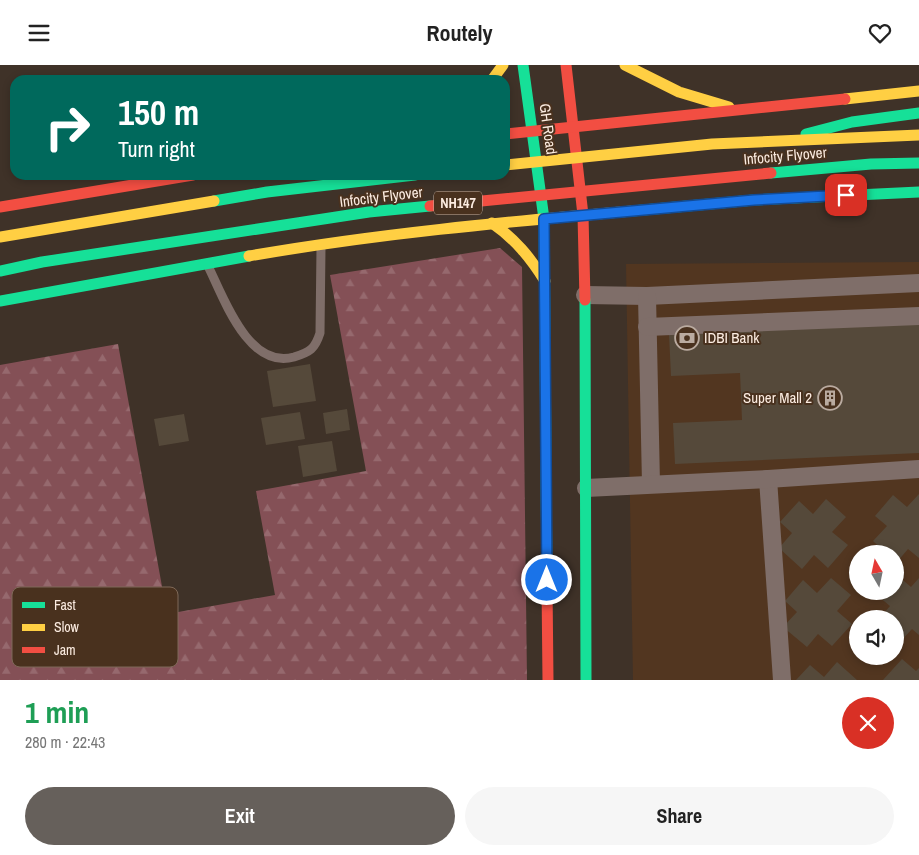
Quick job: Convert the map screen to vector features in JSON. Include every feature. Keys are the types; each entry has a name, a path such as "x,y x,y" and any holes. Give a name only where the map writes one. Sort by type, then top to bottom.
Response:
{"main road":[{"name":"GH Road","path":"523,65 544,219 548,680"},
{"name":"GH Road","path":"566,65 583,215 586,680"},
{"path":"625,65 679,91 738,111"},
{"path":"510,133 919,91"},
{"path":"775,142 852,122 919,113"},
{"name":"Infocity Flyover","path":"510,164 712,144 919,135"},
{"name":"Infocity Flyover","path":"0,271 42,262 368,212 728,176 871,164 919,163"},
{"path":"0,207 163,180"},
{"name":"Infocity Flyover","path":"0,237 267,192 371,180"},
{"path":"0,301 321,245 492,223 754,200 919,192"},
{"path":"492,223 519,243 531,257 545,281"}],"street":[{"path":"585,295 646,296 919,283"},
{"path":"646,296 652,485"},
{"path":"647,327 919,316"},
{"path":"586,488 919,469"},
{"path":"768,479 782,680"}],"lane":[{"path":"207,264 241,331 264,353 276,357 290,358 307,353 316,345 320,333 321,245"}],"shaded area":[{"path":"919,262 919,680 633,680 626,264"}],"green space":[{"path":"500,248 522,267 527,680 0,680 0,365 118,344 162,587 12,587 12,667 178,667 178,612 275,595 256,491 366,471 330,275"}],"building":[{"name":"Super Mall 2","path":"919,323 919,453 675,464 673,423 742,420 740,373 671,376 669,334"},
{"path":"310,364 316,401 273,407 267,371"},
{"path":"347,409 350,430 326,434 323,413"},
{"path":"300,412 305,439 266,445 261,418"},
{"path":"184,414 189,441 159,446 154,419"},
{"path":"332,441 337,471 303,477 298,446"},
{"path":"919,494 919,558 908,549 904,554 904,545 877,545 873,541 887,526 875,516 893,495 907,507"},
{"path":"826,499 846,517 832,532 848,545 828,568 814,555 802,569 779,548 792,533 780,522 799,501 813,514"},
{"path":"831,578 849,593 849,597 837,611 849,621 849,627 832,646 818,634 807,647 783,627 797,612 785,601 803,580 817,593"},
{"path":"919,578 919,635 912,629 904,638 904,610 887,610 890,606 883,600 904,600 904,581 911,587"},
{"path":"904,661 916,671 919,668 919,680 883,680 897,665 904,665"},
{"path":"837,662 857,680 796,680 810,665 824,677"}],"traffic: fast":[{"path":"523,65 544,219 547,585"},
{"path":"806,134 852,122 919,113"},
{"path":"771,173 871,164 919,163"},
{"path":"214,201 267,192 371,180"},
{"path":"632,211 754,200 919,192"},
{"path":"0,271 42,262 369,212 430,206"},
{"path":"0,301 249,256"},
{"path":"585,300 586,680"}],"traffic: slow":[{"path":"496,75 503,65"},
{"path":"625,65 679,92 729,107"},
{"path":"845,99 919,91"},
{"path":"510,164 712,144 919,135"},
{"path":"0,237 214,201"},
{"path":"249,256 392,235 632,211"},
{"path":"492,223 522,249 545,281"}],"traffic: jam":[{"path":"566,65 583,215 585,300"},
{"path":"510,133 845,99"},
{"path":"430,206 771,173"},
{"path":"0,207 163,180"},
{"path":"547,585 548,680"}],"place":[{"name":"IDBI Bank","path":"687,338"},
{"name":"Super Mall 2","path":"830,398"}],"route":[{"path":"547,580 544,219 754,200 846,195"}]}
